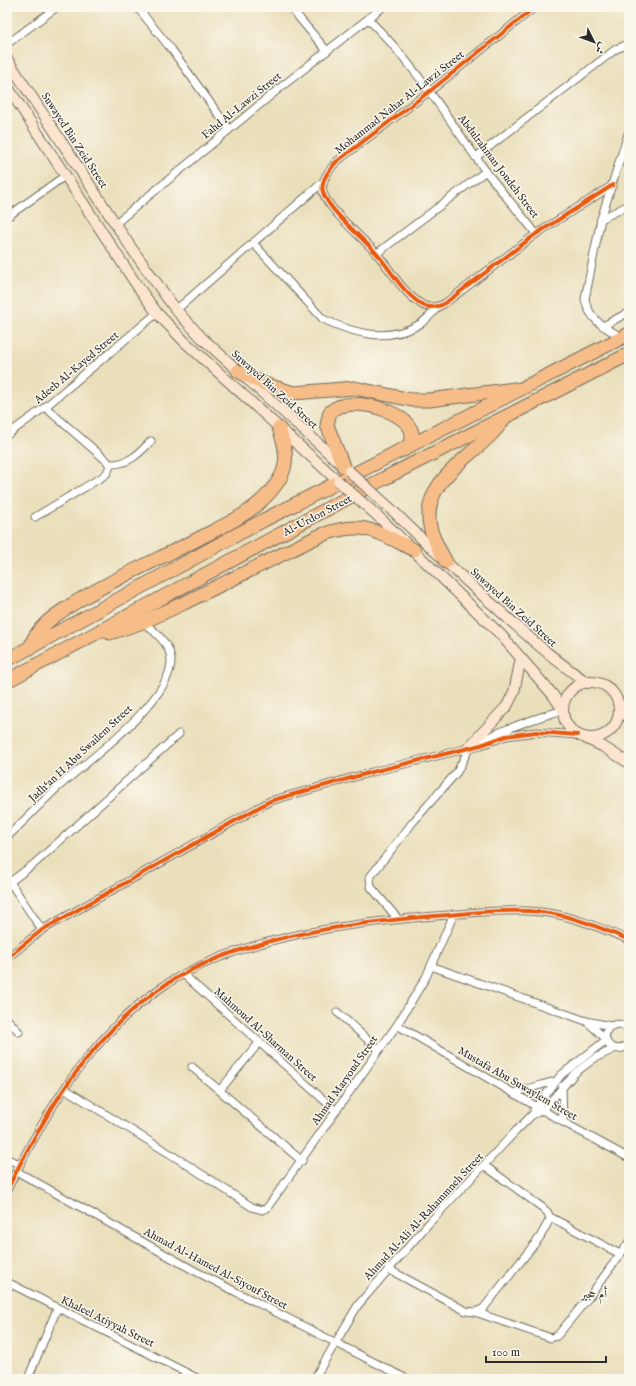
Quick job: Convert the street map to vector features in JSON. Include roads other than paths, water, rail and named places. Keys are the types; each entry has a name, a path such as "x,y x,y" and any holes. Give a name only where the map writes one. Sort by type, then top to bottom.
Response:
{"highway":[{"name":"Al-Urdon Street","path":"7,660 262,521 523,389 625,335"},
{"name":"Al-Urdon Street","path":"7,681 374,484 629,354"},
{"path":"238,371 264,384 294,393 354,388 412,400 428,400 523,389"},
{"path":"346,468 327,425 330,412 337,407 359,404 377,407 394,414 406,422 412,435 408,446 401,451"},
{"path":"446,562 430,527 428,512 434,495 448,475 492,434 506,417"},
{"path":"30,648 33,638 40,628 66,608 104,586 219,528 260,502 275,485 285,465 286,454 279,428"},
{"path":"58,653 142,622 319,536 339,529 358,527 370,529 414,550"}],"main road":[{"name":"Suwayed Bin Zeid Street","path":"7,58 148,272 176,310 202,338 392,510 526,636 566,668 588,682"},
{"path":"7,86 10,97 66,175 136,284 157,313 184,342 414,550 492,626 553,695 563,710 566,722 581,736 602,746 629,764"},
{"path":"468,748 507,706 514,692 521,658"},
{"path":"563,710 568,695 573,689 588,682 603,685 609,689 629,719"},
{"path":"581,736 600,736 611,729 618,718 618,702"}],"street":[{"path":"7,44 57,7"},
{"path":"137,7 172,50 230,130"},
{"path":"290,7 327,51"},
{"name":"Fahd Al-Lawzi Street","path":"116,223 383,7"},
{"name":"Mohammad Nahar Al-Lawzi Street","path":"176,310 323,182 336,162 430,91 535,7"},
{"name":"Abdulrahman Joudeh Street","path":"368,19 397,50 430,91 486,171 536,234"},
{"path":"476,157 616,49 629,44"},
{"path":"625,335 603,326 589,312 585,299 601,219 613,185 629,130"},
{"path":"376,254 486,171"},
{"path":"7,217 66,175"},
{"path":"323,182 323,192 329,205 376,254 416,300 423,305 438,307"},
{"path":"253,243 323,319 338,326 371,336 401,332 421,323 438,307 536,234 613,185"},
{"path":"601,219 629,205"},
{"path":"603,326 629,312"},
{"name":"Adeeb Al-Kayed Street","path":"7,435 45,407 157,313"},
{"path":"45,407 109,464 120,465 129,461 151,441"},
{"path":"35,517 102,477 110,469 109,464"},
{"name":"Jadh‘an H Abu Swailem Street","path":"7,837 58,787 103,750 138,716 159,690 169,670 170,654 164,642 131,614"},
{"path":"398,919 371,887 370,877 404,833 457,772 468,748 499,732 535,718 563,710"},
{"path":"7,958 42,930 270,801 519,734 536,732 581,736"},
{"path":"42,930 8,881 34,864 178,734"},
{"path":"7,1190 40,1127 72,1076 102,1040 132,1011 155,992 183,974 221,957 264,944 328,930 398,919 501,911 541,912 585,922 629,940"},
{"name":"Ahmad Maryoud Street","path":"65,1089 184,1162 252,1207 262,1210 271,1204 302,1161 335,1110 378,1049 397,1025 431,966 454,914"},
{"path":"431,966 586,1021 611,1026 626,1023 629,1031"},
{"name":"Mahmoud Al-Sharman Street","path":"183,974 259,1044 335,1110"},
{"path":"337,1012 378,1049"},
{"path":"7,1019 19,1032"},
{"path":"586,1021 605,1039 609,1046 614,1049"},
{"name":"Mustafa Abu Suwaylem Street","path":"397,1025 542,1110 629,1158"},
{"path":"605,1039 606,1033 611,1026"},
{"name":"Ahmad Al-Ali Al-Rahammneh Street","path":"314,1379 334,1343 358,1305 388,1269 429,1223 532,1115 536,1106 555,1081 605,1039"},
{"path":"220,1090 259,1044"},
{"name":"Ahmad Al-Ali Al-Rahammneh Street","path":"532,1115 542,1110 562,1086 595,1058 614,1049 628,1046"},
{"path":"192,1067 302,1161"},
{"name":"Ahmad Al-Ali Al-Rahammneh Street","path":"513,1093 555,1081"},
{"path":"562,1086 563,1122"},
{"path":"7,1159 20,1164"},
{"path":"484,1166 543,1208 550,1217 620,1254"},
{"name":"Ahmad Al-Hamed Al-Siyouf Street","path":"16,1171 196,1271 334,1343 407,1379"},
{"path":"475,1312 483,1309 530,1250 547,1227 550,1217"},
{"path":"388,1269 466,1311 475,1312 551,1338 562,1332 629,1242"},
{"name":"Khaleel Atiyyah Street","path":"7,1282 57,1309 199,1379"},
{"path":"29,1379 57,1309"}],"district":[{"name":"أم حجير","path":"594,1294"}]}
